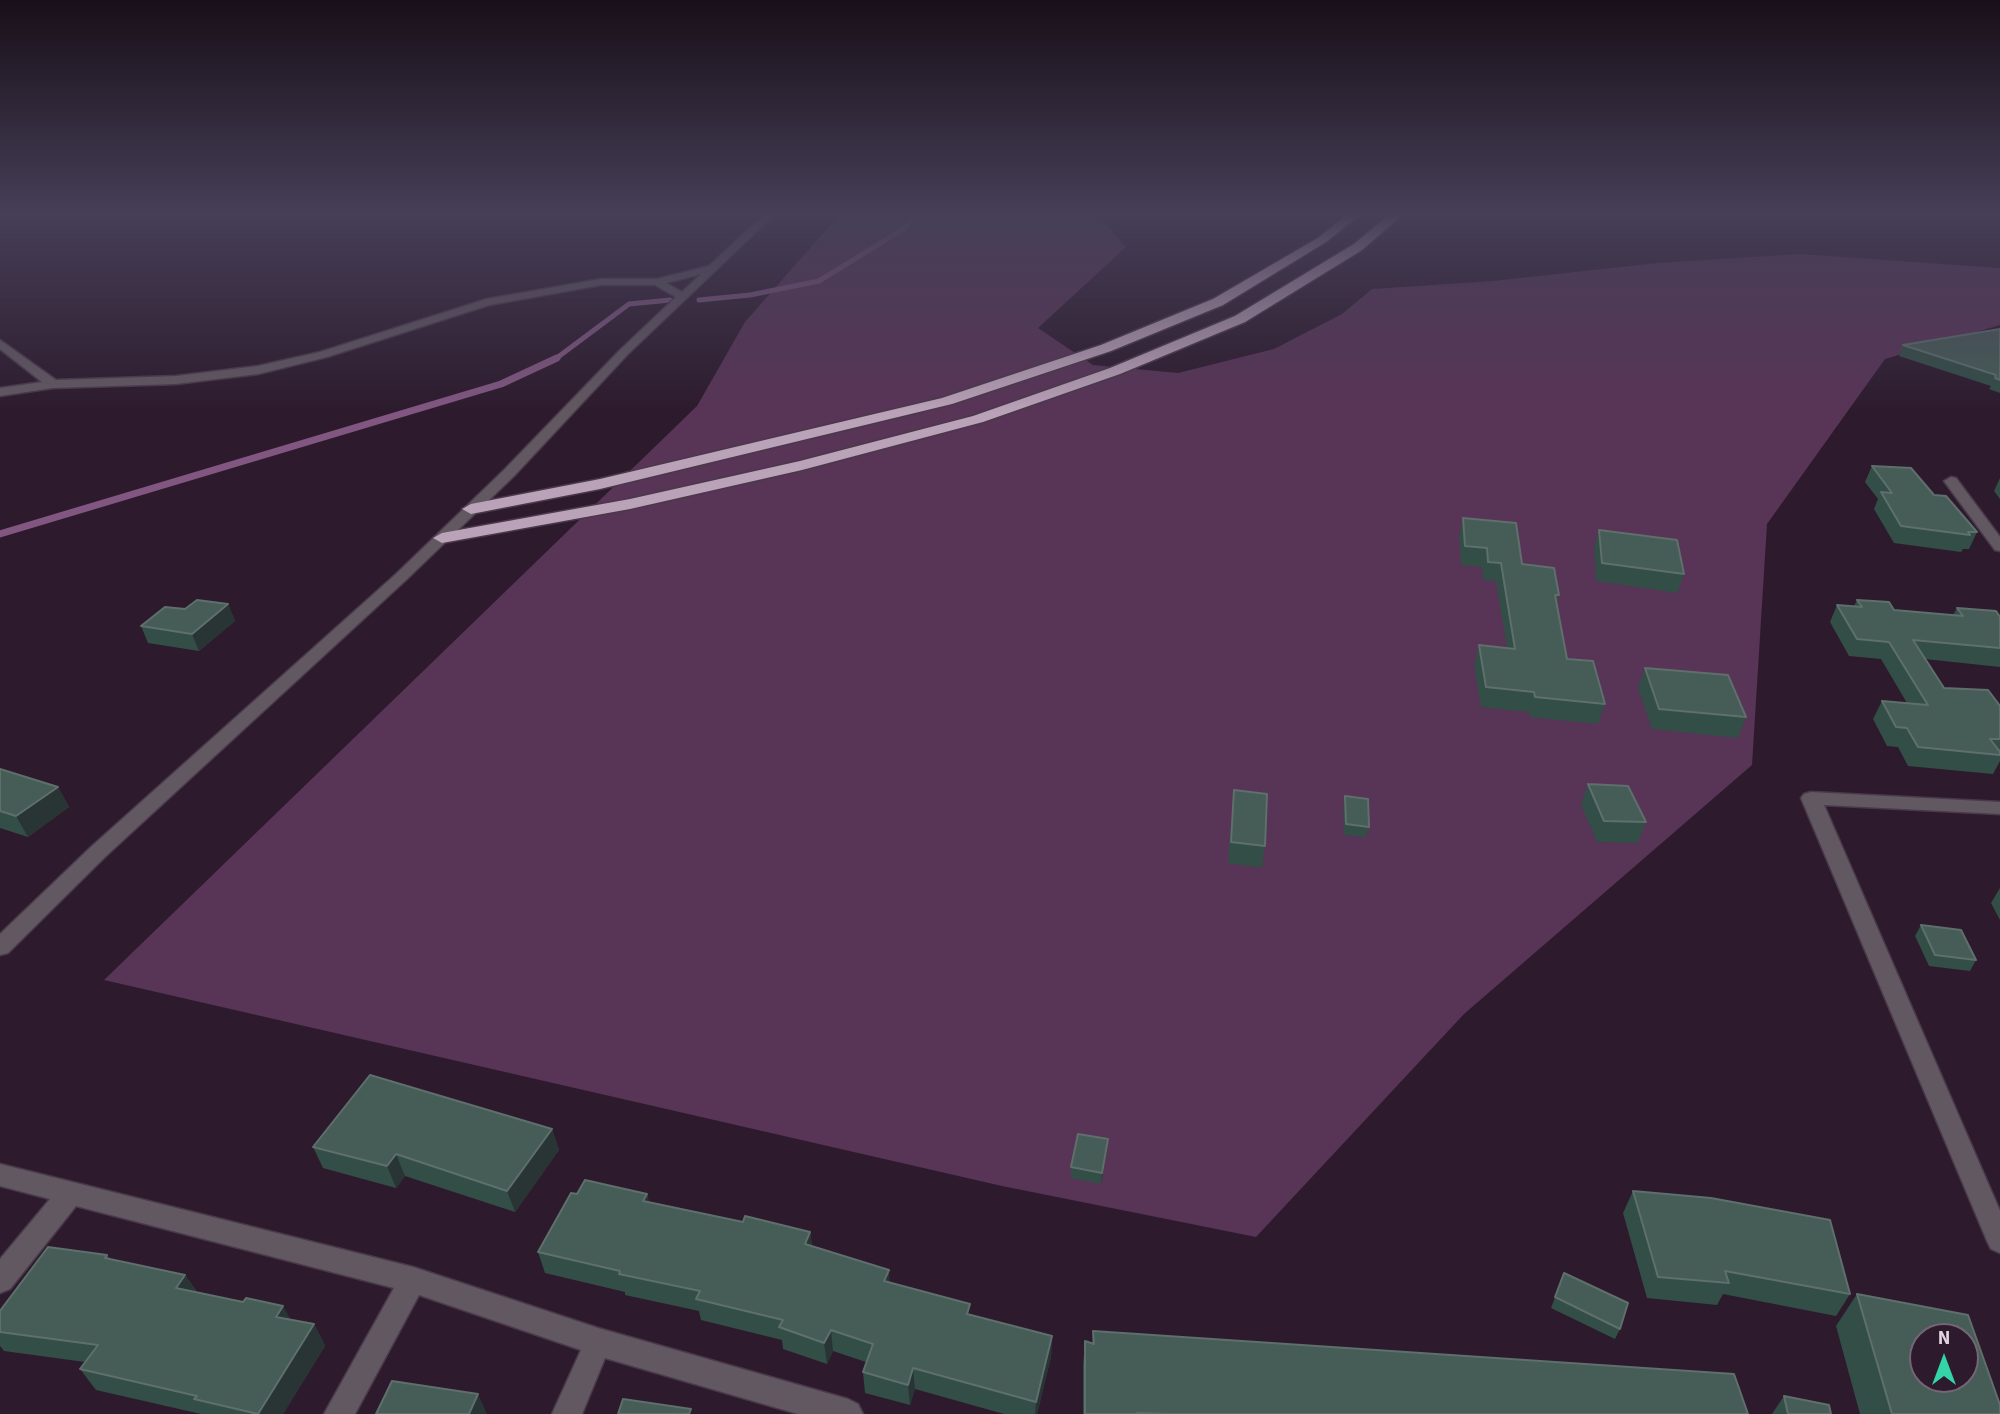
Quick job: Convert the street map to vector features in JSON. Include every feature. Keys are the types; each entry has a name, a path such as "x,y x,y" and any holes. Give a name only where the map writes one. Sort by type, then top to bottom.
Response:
{"highway":[{"path":"471,509 600,484 947,401 1105,348 1218,302 1253,281"},
{"path":"442,538 656,498 802,466 978,419 1115,371 1240,318 1302,281"}],"street":[{"path":"0,391 53,384 176,380 258,370 323,355 514,296 601,282 661,281"},
{"path":"0,947 99,851 442,538 624,352 699,281"},
{"path":"657,282 683,297"},
{"path":"0,343 21,362 53,384"},
{"path":"1951,481 2000,547"},
{"path":"2000,808 1811,798 2000,1241"},
{"path":"0,1175 413,1280 598,1342 848,1414"},
{"path":"0,1280 71,1192"},
{"path":"339,1414 413,1280"},
{"path":"567,1414 598,1342"}],"shaded area":[{"path":"781,281 1089,281 1038,328 1093,365 1178,373 1274,349 1342,314 1372,289 1493,281 2000,281 2000,325 1885,359 1767,524 1752,765 1464,1014 1256,1237 1002,1186 104,980 697,406 745,322"}],"building":[{"path":"2000,329 2000,380 1995,378 1996,375 1903,345"},
{"path":"1872,466 1911,468 1934,495 1946,496 1977,532 1968,532 1970,535 1901,526 1881,492 1892,493"},
{"path":"1463,518 1516,523 1522,564 1554,568 1559,595 1555,595 1567,659 1593,661 1605,704 1535,697 1534,692 1486,687 1479,645 1515,649 1501,563 1488,562 1487,548 1465,546"},
{"path":"1599,530 1677,540 1684,574 1602,563"},
{"path":"197,600 228,604 192,634 141,626 165,607 185,609"},
{"path":"1857,600 1889,602 1894,610 1963,616 1957,608 1996,611 2000,617 2000,648 1913,640 1944,688 1988,690 2000,706 2000,739 1990,739 2000,755 1918,747 1907,728 1896,727 1882,701 1928,705 1889,642 1857,639 1837,605 1862,607"},
{"path":"1645,668 1728,675 1746,717 1659,709"},
{"path":"0,769 58,787 16,816 0,811"},
{"path":"1588,784 1628,786 1646,822 1604,821"},
{"path":"1234,790 1267,794 1265,846 1231,842"},
{"path":"1345,796 1368,799 1369,827 1346,824"},
{"path":"1921,925 1961,930 1976,960 1935,955"},
{"path":"370,1075 552,1129 507,1191 396,1154 387,1166 313,1147"},
{"path":"1078,1134 1108,1139 1102,1173 1071,1167"},
{"path":"585,1180 647,1194 643,1201 743,1222 745,1216 810,1232 805,1244 889,1270 884,1281 970,1304 967,1314 1052,1336 1036,1402 913,1368 908,1385 863,1372 873,1344 831,1330 824,1343 779,1327 783,1320 696,1299 700,1291 619,1274 620,1271 538,1252 571,1193 577,1194"},
{"path":"1633,1191 1711,1198 1830,1220 1850,1294 1725,1271 1729,1283 1658,1277"},
{"path":"48,1247 107,1255 105,1258 185,1275 176,1288 243,1302 246,1298 283,1306 276,1317 314,1324 258,1414 194,1399 197,1396 80,1369 98,1345 0,1332 0,1311"},
{"path":"1564,1273 1628,1303 1620,1329 1555,1297"},
{"path":"1857,1294 1968,1315 1971,1323 1909,1323 1909,1393 1979,1393 1979,1346 2000,1405 2000,1414 1892,1414"},
{"path":"1093,1331 1734,1374 1748,1414 1085,1414 1085,1341 1094,1344"},
{"path":"392,1381 478,1394 469,1414 376,1414"},
{"path":"1784,1396 1829,1405 1831,1414 1788,1414"},
{"path":"623,1399 691,1409 689,1414 618,1414"}],"waterway":[{"path":"699,300 750,295 819,281"},
{"path":"556,358 629,304 670,300"},
{"path":"0,534 501,384 556,358"}]}
